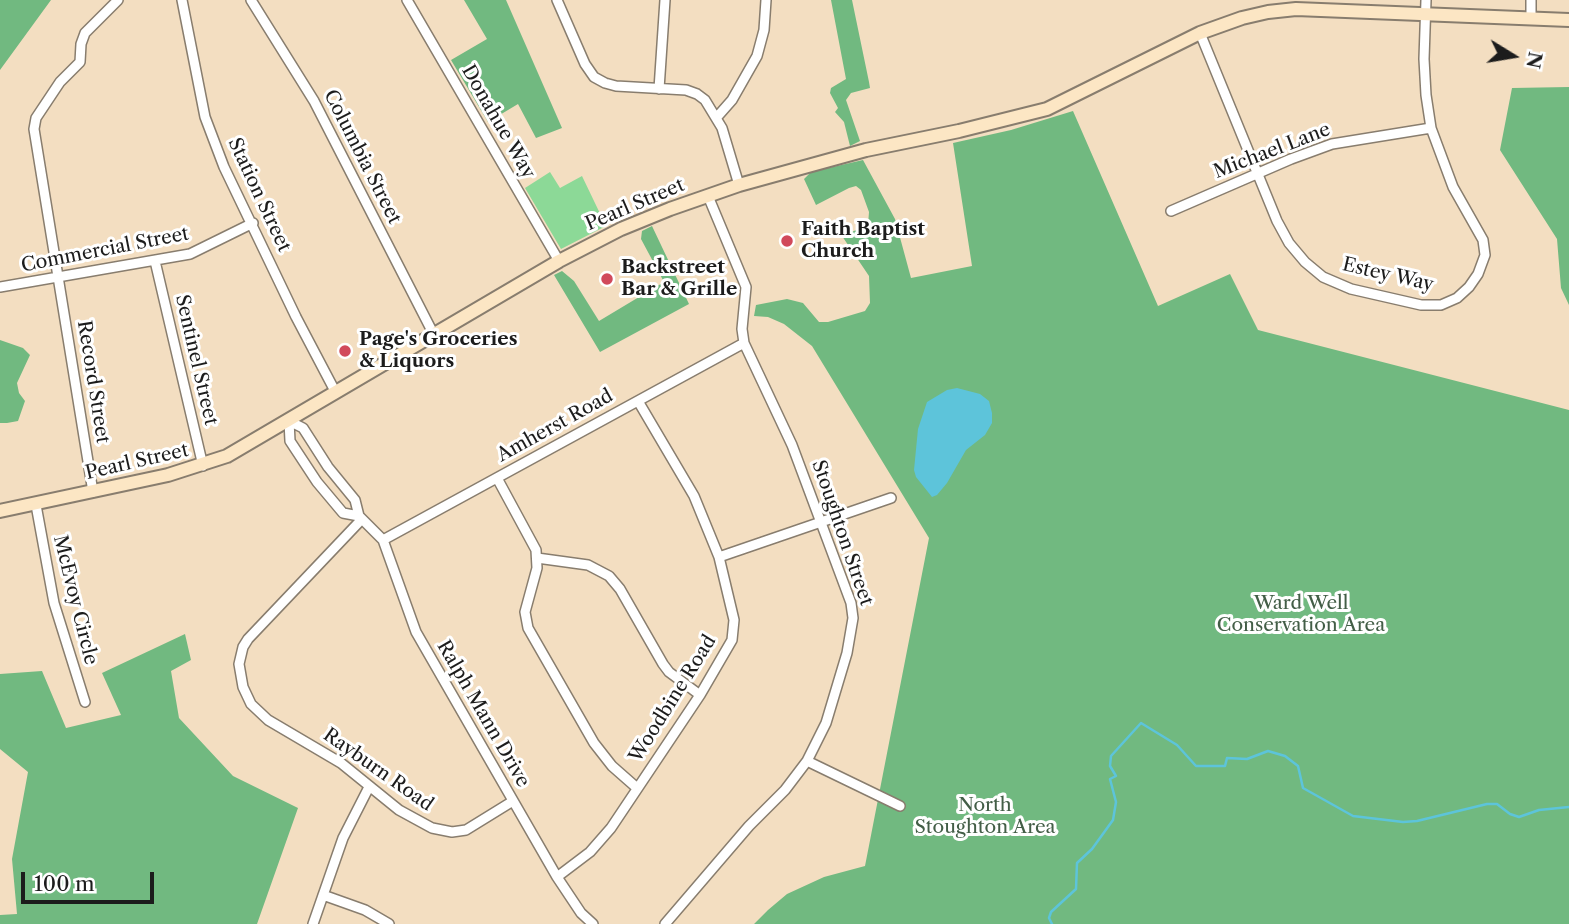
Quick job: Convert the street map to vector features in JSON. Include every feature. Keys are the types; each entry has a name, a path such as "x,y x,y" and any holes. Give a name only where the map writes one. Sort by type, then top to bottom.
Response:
{"main road":[{"name":"Pearl Street","path":"0,512 203,466 240,450 559,261 621,229 739,185 866,150 1005,121 1047,109 1200,33 1242,18 1268,12 1316,10 1569,20"}],"street":[{"name":"Record Street","path":"93,492 59,277 34,141 35,123 60,82 80,62 85,33 118,0"},
{"name":"Station Street","path":"182,0 205,117 224,167 336,393"},
{"name":"Columbia Street","path":"251,0 314,101 434,335"},
{"name":"Donahue Way","path":"407,0 559,261"},
{"path":"557,0 584,64 594,77 616,86 686,90 705,100 717,117 739,185"},
{"path":"659,89 665,0"},
{"path":"717,117 732,100 757,56 763,40 766,0"},
{"name":"Estey Way","path":"1200,33 1277,221 1289,243 1305,262 1323,277 1351,289 1421,304 1441,305 1457,298 1469,287 1478,274 1485,255 1483,240 1453,187 1432,128 1426,95 1424,59 1426,0"},
{"path":"1531,0 1531,19"},
{"name":"Michael Lane","path":"1171,211 1332,144 1432,128"},
{"name":"Stoughton Street","path":"665,924 749,826 785,790 807,761 826,723 847,653 853,618 851,603 823,522 792,445 744,343 742,329 746,287 708,196"},
{"name":"Commercial Street","path":"0,288 190,254 253,223"},
{"name":"Sentinel Street","path":"155,261 203,466"},
{"name":"Amherst Road","path":"383,540 744,343"},
{"name":"Woodbine Road","path":"557,877 600,841 611,828 700,695 732,640 733,611 719,557 694,496 638,401"},
{"name":"Ralph Mann Drive","path":"361,517 343,513 317,482 290,441 289,421 303,428 328,467 355,500 361,517 383,540 416,632 557,877 593,924"},
{"path":"497,478 533,542 537,558 537,568 526,605 528,628 594,743 612,766 637,788"},
{"path":"719,557 891,498"},
{"name":"McEvoy Circle","path":"36,505 54,603 85,702"},
{"name":"Rayburn Road","path":"361,517 256,629 243,647 239,664 243,687 251,704 258,713 334,758 399,810 432,828 452,832 466,830 513,801"},
{"path":"537,558 588,565 609,576 620,589 669,673 700,695"},
{"path":"807,761 900,806"},
{"path":"313,924 343,838 369,787"},
{"path":"323,894 365,910 389,924"}],"green space":[{"path":"0,0 51,0 0,70"},
{"path":"464,0 506,0 562,128 536,138 518,104 488,122 451,60 487,39"},
{"path":"831,0 852,0 870,88 851,93 846,100 860,141 850,146 844,122 835,112 838,108 830,93 831,88 846,79"},
{"path":"1569,87 1569,305 1561,288 1557,239 1500,150 1512,88"},
{"name":"Ward Well Conservation Area","path":"1073,111 1158,306 1230,274 1258,330 1569,410 1569,924 754,924 787,894 824,877 865,866 929,538 812,346 784,324 768,317 754,316 756,305 787,299 803,303 819,322 828,322 865,311 870,303 869,276 842,236 868,225 869,212 861,190 856,186 849,188 816,205 804,179 811,172 863,160 895,219 911,278 972,266 953,143 1011,130"},
{"path":"550,172 560,188 582,176 606,226 561,249 525,188"},
{"path":"652,226 689,304 600,352 554,275 562,271 574,281 599,321 664,282 641,239 642,231"},
{"path":"0,340 23,348 30,355 17,383 19,393 25,401 18,421 7,423 0,423"},
{"path":"185,634 191,660 171,671 179,718 233,776 298,808 257,924 0,924 0,915 17,914 12,859 28,772 0,749 0,674 42,671 66,728 121,715 102,673"}],"water":[{"path":"957,388 980,394 989,401 992,423 985,435 966,450 947,483 932,497 916,477 914,470 918,429 927,402 947,390"}],"waterway":[{"path":"1052,924 1049,918 1051,912 1076,889 1077,863 1092,849 1113,820 1116,802 1110,779 1116,776 1110,766 1111,756 1141,723 1177,745 1196,766 1225,766 1227,758 1247,759 1268,751 1285,756 1298,766 1303,788 1353,816 1403,822 1487,804 1497,804 1519,817 1539,810 1569,807"}],"place":[{"name":"Faith Baptist Church","path":"787,241"},
{"name":"Backstreet Bar & Grille","path":"607,279"},
{"name":"Page's Groceries & Liquors","path":"345,351"}],"park label":[{"name":"North Stoughton Area","path":"985,817"}]}
